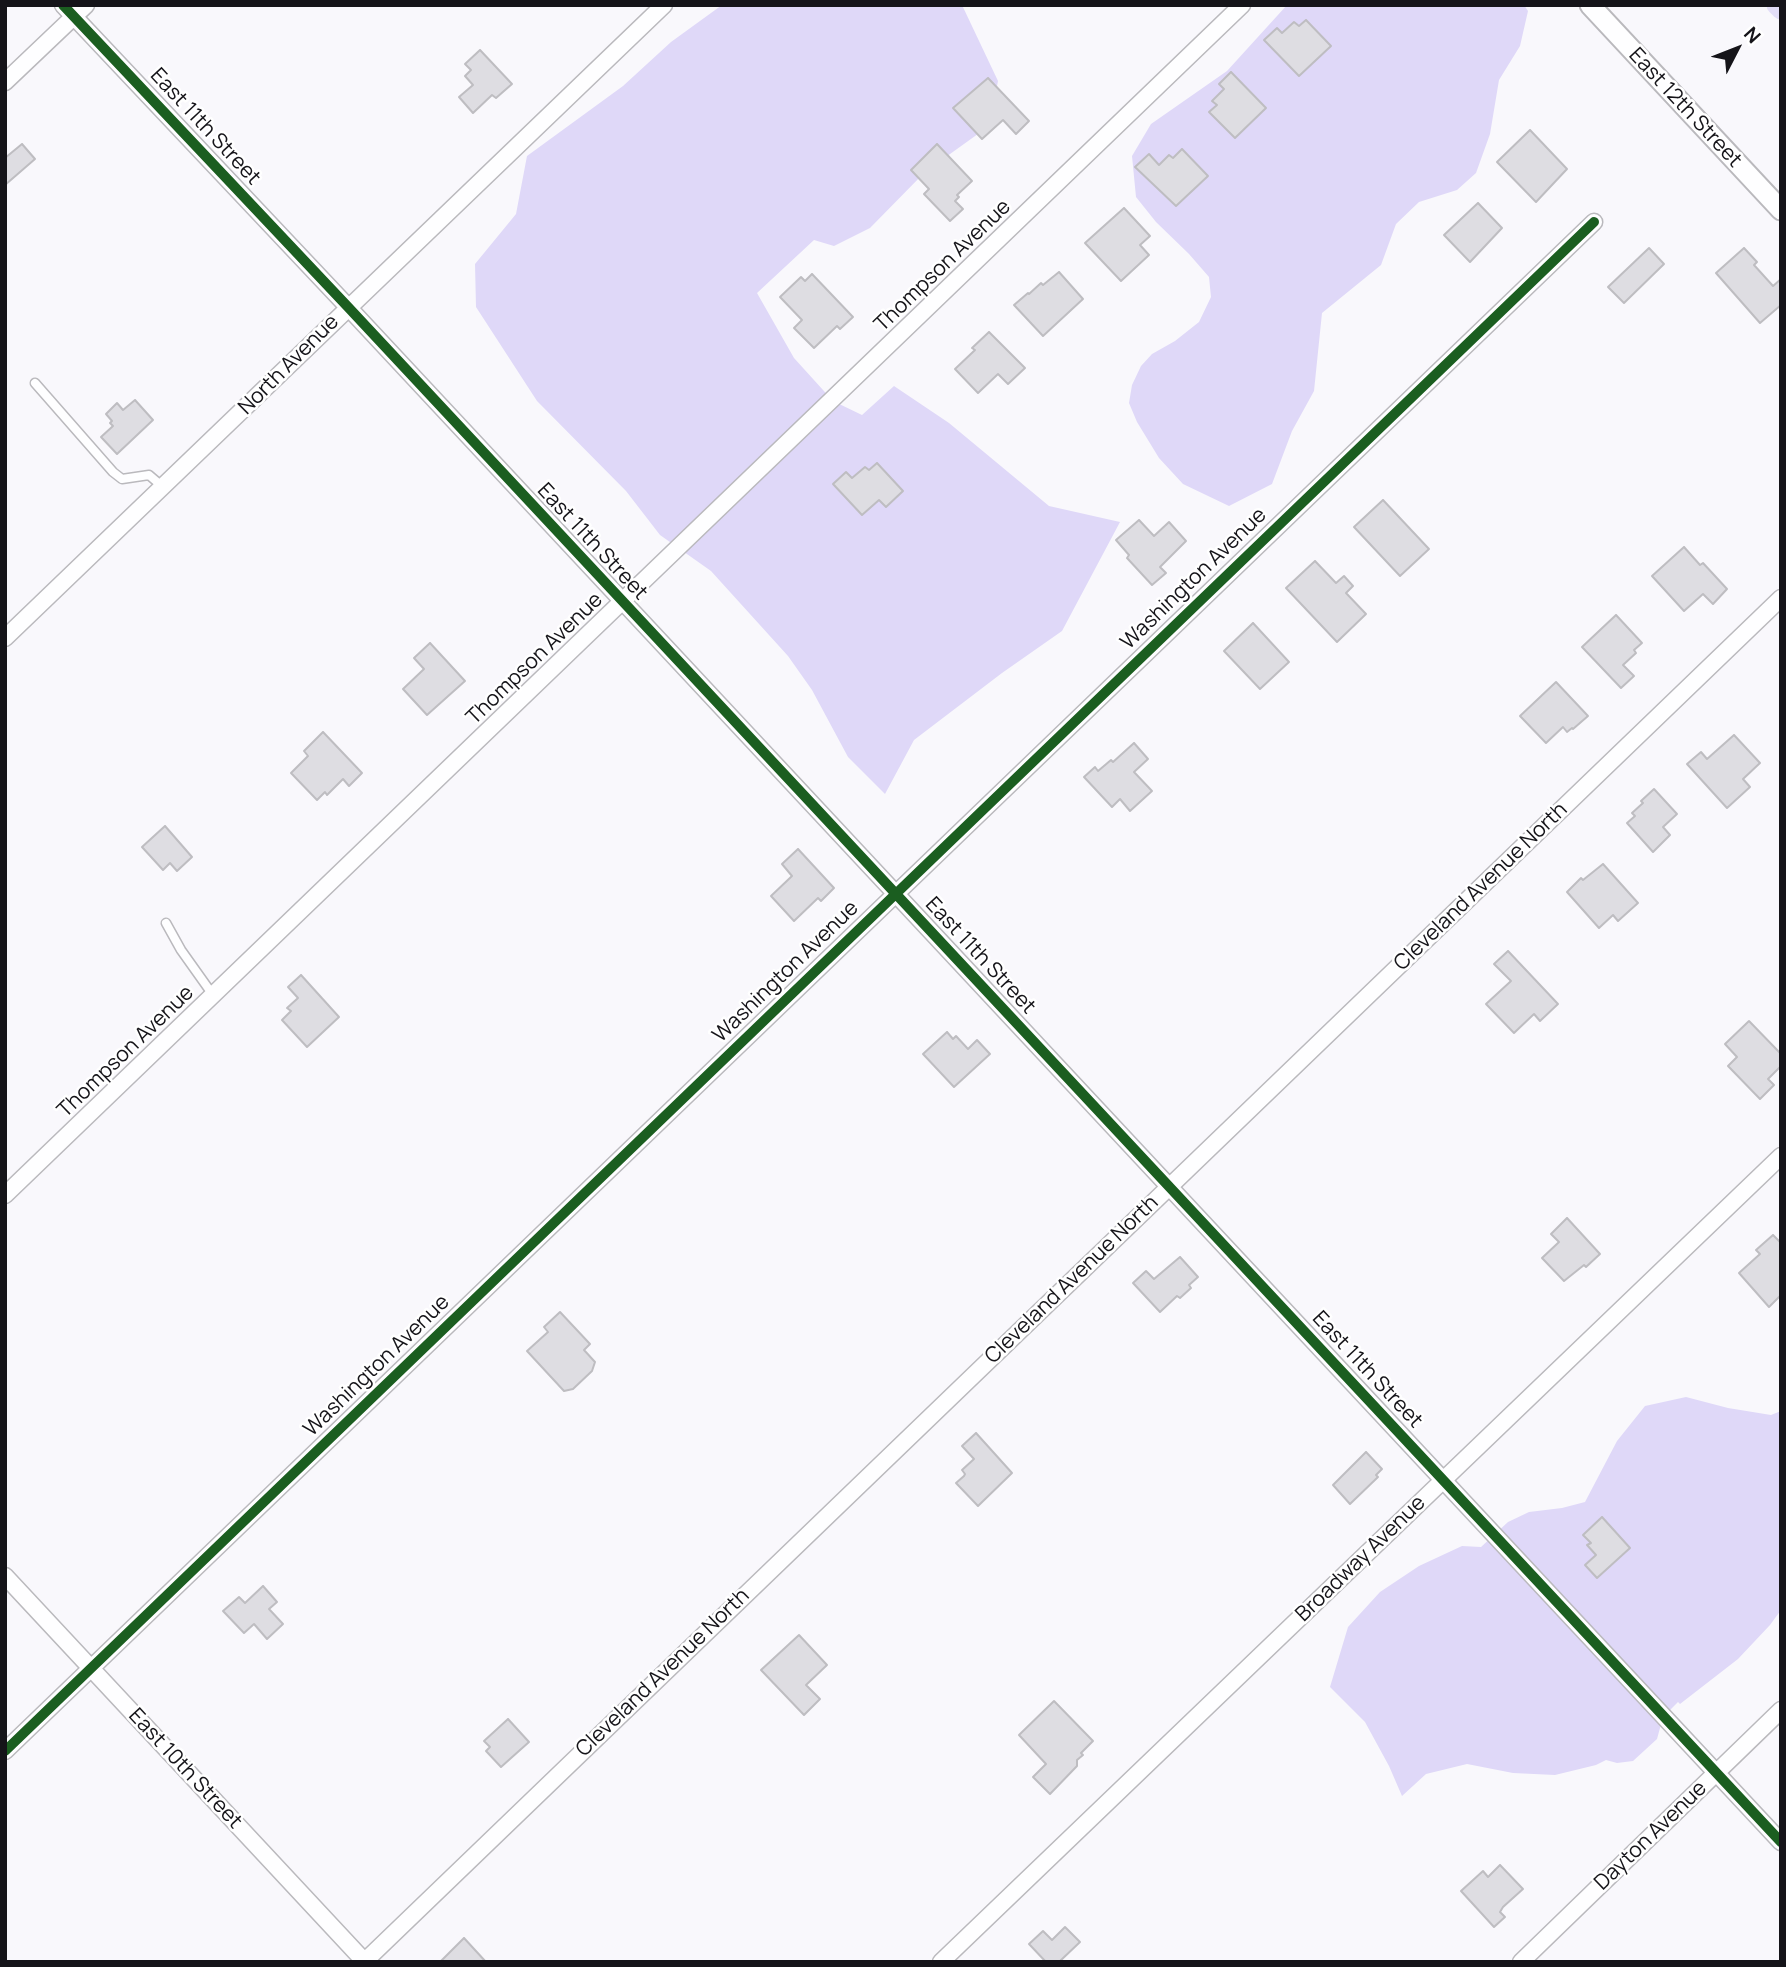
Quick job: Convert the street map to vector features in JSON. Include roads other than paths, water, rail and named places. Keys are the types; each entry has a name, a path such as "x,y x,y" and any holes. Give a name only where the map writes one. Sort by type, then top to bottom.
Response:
{"street":[{"name":"North Avenue","path":"5,638 664,5"},
{"name":"Thompson Avenue","path":"5,1195 1242,5"},
{"name":"East 12th Street","path":"1590,5 1781,210"},
{"name":"East 11th Street","path":"74,9 622,602 1781,1842"},
{"path":"5,82 74,9"},
{"name":"Washington Avenue","path":"5,1751 1594,222"},
{"name":"Cleveland Avenue North","path":"364,1961 1781,598"},
{"name":"Broadway Avenue","path":"941,1962 1781,1156"},
{"name":"East 10th Street","path":"5,1576 364,1961"},
{"name":"Dayton Avenue","path":"1521,1962 1781,1710"}],"lane":[{"path":"35,383 113,472 122,479 149,475 163,487"},
{"path":"166,923 181,950 213,995"}],"waterway":[{"path":"1776,5 1781,10"}]}
